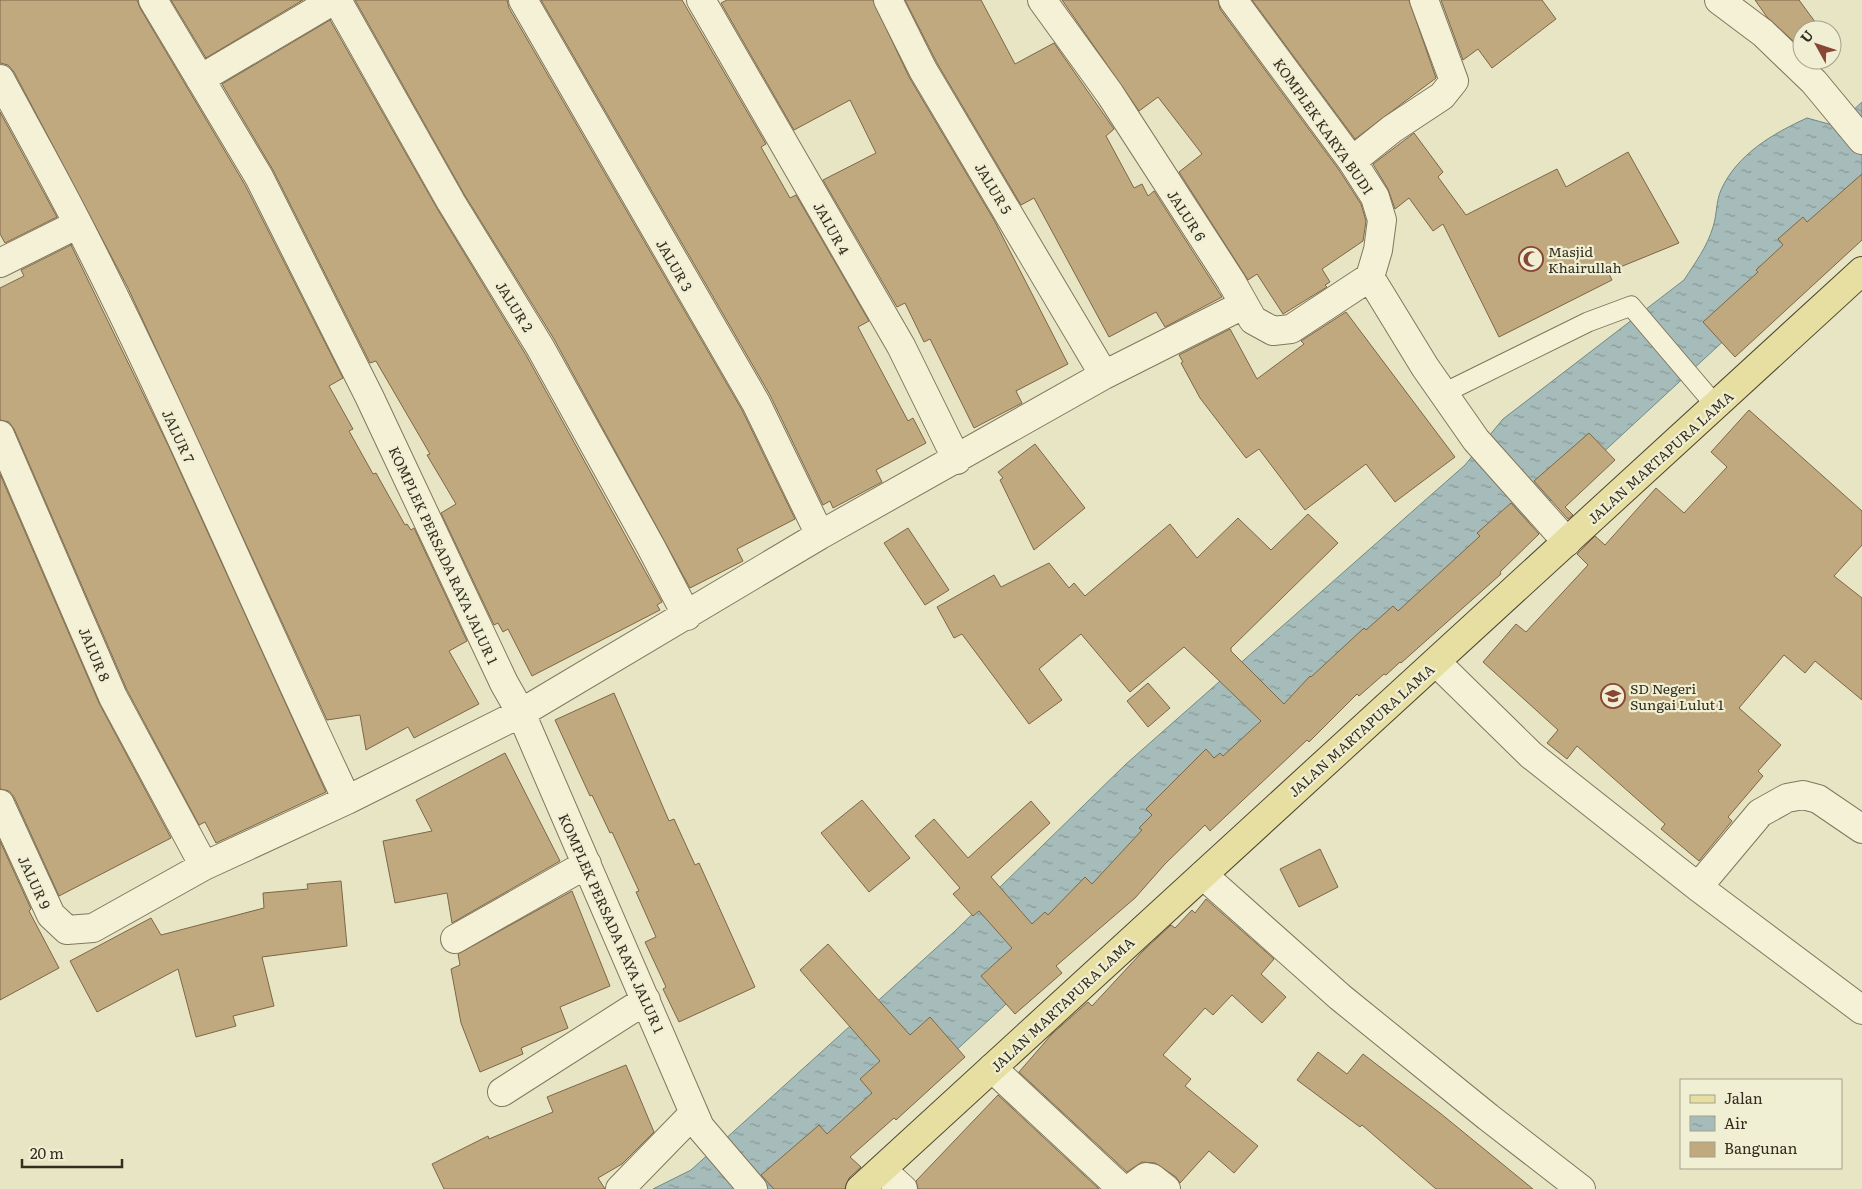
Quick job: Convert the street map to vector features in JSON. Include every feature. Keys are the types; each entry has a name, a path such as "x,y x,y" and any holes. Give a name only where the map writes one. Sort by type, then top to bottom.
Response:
{"main road":[{"name":"JALAN MARTAPURA LAMA","path":"860,1189 1716,406 1858,283"}],"street":[{"name":"KOMPLEK PERSADA RAYA JALUR 1","path":"153,0 259,176 373,404 504,683 521,713 697,1120 753,1189"},
{"path":"200,79 334,0"},
{"name":"JALUR 2","path":"338,0 451,202 540,347 687,616"},
{"name":"JALUR 3","path":"523,0 756,403 820,535"},
{"name":"JALUR 4","path":"701,0 900,346 956,460"},
{"name":"JALUR 5","path":"888,0 923,70 1104,375"},
{"name":"JALUR 6","path":"1042,0 1110,94 1231,281 1253,320 1273,331 1292,329 1370,277"},
{"name":"KOMPLEK KARYA BUDI","path":"1233,0 1352,161 1375,197 1382,220 1378,250 1370,277"},
{"path":"1352,161 1392,130 1442,96 1454,82 1424,0"},
{"path":"1719,0 1763,33 1826,97 1862,140"},
{"name":"JALUR 7","path":"0,79 78,224 148,368 347,800"},
{"path":"0,263 78,224"},
{"path":"1370,277 1476,440 1568,542"},
{"path":"204,866 347,800 521,713 687,616 820,535 1104,375 1243,305"},
{"name":"JALUR 8","path":"0,435 113,696 204,866"},
{"path":"1436,662 1531,755 1698,887 1862,1010"},
{"path":"1698,887 1760,813 1787,798 1803,795 1818,799 1862,829"},
{"name":"JALUR 9","path":"0,804 51,915 67,930 93,928 204,866"},
{"path":"455,939 587,864"},
{"path":"1202,875 1340,997 1488,1117 1581,1189"},
{"path":"502,1092 646,1000"},
{"path":"992,1068 1122,1189"},
{"path":"620,1189 697,1120"},
{"path":"882,1170 903,1189"},
{"path":"1130,1189 1146,1177 1152,1178 1166,1189"}],"lane":[{"path":"1444,393 1588,322 1631,306 1716,406"}],"water":[{"path":"1862,102 1862,213 806,1189 653,1189 691,1170 955,931 1126,764 1465,465 1503,419 1684,280 1700,255 1710,234 1721,190 1728,177 1747,155 1770,138 1807,118 1836,126"}],"building":[{"path":"0,0 137,0 245,185 343,378 329,386 353,429 349,431 373,474 376,473 405,525 407,524 411,530 414,528 467,641 449,651 479,704 414,738 408,727 366,750 360,715 327,720 128,288 14,72 8,65 0,63"},
{"path":"171,0 303,0 206,58"},
{"path":"355,0 507,0 509,8 742,410 795,519 737,549 743,561 690,588 554,339 464,194"},
{"path":"541,0 682,0 766,144 761,147 790,198 796,195 869,321 858,327 908,421 913,418 926,443 876,470 882,482 833,508 830,501 823,505 770,395"},
{"path":"727,0 873,0 909,77 994,220 1068,364 1016,391 1022,403 974,428 930,339 924,342 905,303 897,307 823,180 876,153 850,100 794,130 721,3"},
{"path":"905,0 981,0 1015,64 1054,43 1114,129 1106,136 1134,188 1142,184 1148,196 1154,191 1222,297 1165,327 1156,312 1109,337 1034,198 1021,205 937,63"},
{"path":"1062,0 1218,0 1220,9 1339,170 1361,204 1366,221 1363,241 1322,269 1330,282 1325,285 1327,287 1283,314 1257,274 1248,280 1179,172 1202,154 1158,97 1139,111"},
{"path":"1252,0 1409,0 1436,78 1355,139"},
{"path":"1441,0 1542,0 1556,19 1492,68 1478,49 1463,60"},
{"path":"1755,0 1799,0 1814,20 1792,20 1792,40 1767,17"},
{"path":"330,20 438,210 526,355 662,602 657,605 660,610 532,676 508,629 503,632 498,623 494,625 441,513 456,504 427,455 430,454 376,361 370,363 273,170 222,84"},
{"path":"0,112 57,217 5,243 0,234"},
{"path":"1414,133 1443,172 1438,177 1466,215 1557,169 1566,187 1628,152 1679,243 1608,272 1612,280 1499,337 1443,224 1433,231 1409,198 1395,209 1388,189 1373,164"},
{"path":"1862,174 1862,240 1735,357 1703,322 1758,272 1756,270 1783,245 1778,239 1803,217 1807,222"},
{"path":"71,245 168,445 326,792 216,843 205,822 199,825 127,690 14,429 9,422 0,420 0,288 24,276 21,270"},
{"path":"1346,312 1455,457 1395,502 1366,464 1305,510 1259,449 1246,458 1200,398 1181,363 1183,362 1179,355 1230,329 1257,379 1304,344 1301,341"},
{"path":"1749,410 1862,511 1862,545 1834,576 1862,598 1862,700 1815,661 1805,673 1784,655 1739,708 1781,745 1758,771 1763,776 1728,817 1732,821 1699,861 1661,829 1665,824 1577,746 1567,759 1547,743 1558,730 1483,662 1516,624 1526,632 1588,565 1577,554 1595,536 1605,545 1656,488 1684,513 1727,467 1711,452"},
{"path":"1589,433 1615,460 1565,507 1573,515 1568,519 1534,481"},
{"path":"1035,444 1085,508 1034,550 1000,480 1003,478 998,472"},
{"path":"0,474 99,703 171,838 59,896 14,797 9,791 0,789"},
{"path":"1511,503 1539,534 1500,572 1501,574 1401,663 1386,675 1384,674 1359,696 1357,694 1309,742 1307,740 1210,831 1205,825 1165,864 1135,898 1056,966 1062,973 1015,1014 981,976 1012,948 979,911 973,916 953,894 960,888 915,836 934,819 968,858 1031,801 1050,823 991,877 1032,924 1045,912 1048,915 1085,877 1092,884 1142,830 1139,828 1152,815 1146,809 1206,749 1214,758 1220,753 1223,756 1261,721 1184,647 1130,692 1081,634 1039,669 1062,700 1029,724 962,634 954,638 937,607 994,575 1001,587 1049,563 1069,588 1074,583 1085,596 1170,524 1197,558 1238,518 1271,550 1308,514 1338,543 1231,648 1231,651 1284,704 1310,676 1364,628 1366,630 1393,606 1398,611 1480,536 1477,533"},
{"path":"908,528 949,590 925,605 884,543"},
{"path":"1148,683 1170,708 1148,727 1127,701"},
{"path":"614,693 669,821 674,819 695,865 699,863 755,987 679,1022 663,989 666,987 645,942 656,937 636,892 639,891 612,832 610,833 592,795 590,796 555,720"},
{"path":"505,753 560,861 452,923 447,893 395,903 383,841 432,831 416,800"},
{"path":"862,800 910,858 869,892 821,833"},
{"path":"0,841 31,909 29,911 59,968 0,1000"},
{"path":"1320,849 1338,887 1299,907 1280,869"},
{"path":"341,881 347,946 262,957 274,1006 233,1016 236,1026 196,1037 178,969 97,1012 70,961 151,918 161,935 264,908 263,893 308,889 307,884"},
{"path":"572,891 610,986 560,1007 568,1028 521,1048 523,1054 480,1072 461,1023 451,969 460,965 458,954"},
{"path":"1206,899 1274,959 1261,974 1286,997 1262,1023 1232,995 1213,1015 1205,1008 1163,1055 1191,1079 1185,1086 1258,1146 1234,1173 1209,1151 1180,1183 1176,1177 1155,1163 1142,1162 1127,1172 1019,1072 1052,1034 1088,1002 1092,1006 1143,951 1171,925 1175,928 1192,910 1195,913"},
{"path":"828,944 910,1035 930,1017 965,1057 896,1120 894,1118 850,1157 861,1167 849,1178 845,1189 774,1189 761,1175 819,1125 827,1134 872,1093 860,1079 880,1061 800,970"},
{"path":"1318,1052 1347,1074 1363,1054 1440,1113 1533,1189 1436,1189 1362,1125 1360,1127 1297,1080"},
{"path":"626,1065 654,1132 622,1164 598,1178 605,1189 444,1189 432,1164 488,1136 489,1139 553,1112 547,1097"},
{"path":"998,1095 1099,1189 918,1189 916,1181"}],"place":[{"name":"Masjid Khairullah","path":"1531,259"},
{"name":"SD Negeri Sungai Lulut 1","path":"1613,696"}]}
